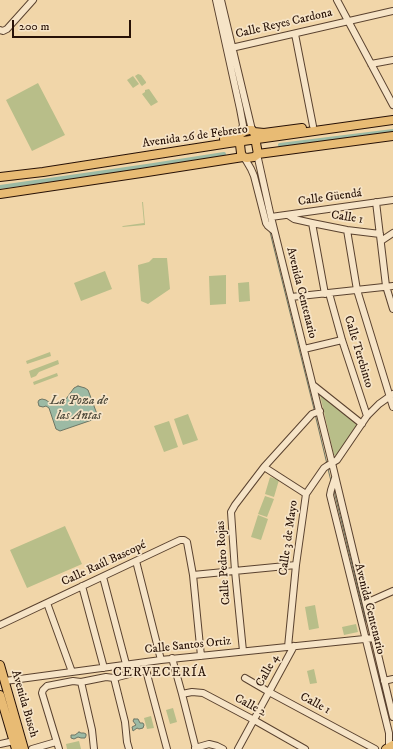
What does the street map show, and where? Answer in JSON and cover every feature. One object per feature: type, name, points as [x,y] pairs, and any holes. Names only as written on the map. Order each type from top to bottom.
[{"type":"main road","name":"Avenida 26 de Febrero","points":[[254,137],[264,133],[393,115]]},
{"type":"main road","name":"Avenida 26 de Febrero","points":[[0,181],[254,137],[393,120]]},
{"type":"main road","name":"Avenida 26 de Febrero","points":[[254,137],[393,124]]},
{"type":"main road","points":[[243,157],[239,140],[245,131],[254,137],[257,154]]},
{"type":"main road","points":[[0,194],[243,157],[251,158],[257,154],[393,136]]},
{"type":"main road","name":"Avenida 26 de Febrero","points":[[0,172],[229,138],[239,140]]},
{"type":"main road","name":"Avenida 26 de Febrero","points":[[0,177],[43,172],[239,140]]},
{"type":"main road","points":[[20,170],[43,172]]},
{"type":"main road","name":"Avenida Busch","points":[[0,665],[21,747]]},
{"type":"main road","name":"Avenida Busch","points":[[0,695],[3,713],[21,747]]},
{"type":"street","points":[[0,30],[3,31],[7,29],[33,0]]},
{"type":"street","points":[[216,0],[230,48]]},
{"type":"street","points":[[221,0],[243,109],[254,137]]},
{"type":"street","points":[[337,0],[393,105]]},
{"type":"street","name":"Calle Reyes Cardona","points":[[230,48],[393,11]]},
{"type":"street","points":[[295,34],[313,126]]},
{"type":"street","points":[[371,64],[393,60]]},
{"type":"street","points":[[239,140],[243,125],[243,109]]},
{"type":"street","name":"Avenida Centenario","points":[[257,154],[271,217],[271,228],[292,297],[313,385],[316,413],[329,465],[336,477],[393,717]]},
{"type":"street","name":"Avenida Centenario","points":[[243,157],[254,176],[265,220],[271,228]]},
{"type":"street","name":"Calle Güendá","points":[[271,217],[393,200]]},
{"type":"street","points":[[376,202],[393,309]]},
{"type":"street","name":"Calle 1","points":[[288,215],[294,219],[381,238]]},
{"type":"street","name":"Calle Terebinto","points":[[312,223],[327,294],[367,416]]},
{"type":"street","points":[[347,230],[357,290],[391,395],[393,407]]},
{"type":"street","points":[[381,238],[393,233]]},
{"type":"street","points":[[292,297],[390,286]]},
{"type":"street","points":[[304,349],[342,340]]},
{"type":"street","points":[[313,385],[362,424]]},
{"type":"street","name":"Calle 3 de Mayo","points":[[291,647],[296,565],[306,494],[329,465],[337,460],[367,416],[391,395]]},
{"type":"street","name":"Calle Pedro Rojas","points":[[243,651],[231,512],[264,467],[316,413]]},
{"type":"street","points":[[264,467],[306,494]]},
{"type":"street","name":"Avenida Centenario","points":[[336,477],[330,495],[389,733],[389,747]]},
{"type":"street","name":"Calle Raúl Bascopé","points":[[0,625],[180,540],[187,542],[193,575]]},
{"type":"street","points":[[136,561],[161,660]]},
{"type":"street","points":[[200,656],[193,575],[296,565]]},
{"type":"street","points":[[103,577],[126,664]]},
{"type":"street","points":[[82,586],[104,668]]},
{"type":"street","points":[[366,603],[393,591]]},
{"type":"street","points":[[47,603],[72,672]]},
{"type":"street","name":"Calle Santos Ortiz","points":[[5,681],[172,658],[374,638]]},
{"type":"street","name":"Calle 4","points":[[238,749],[269,692],[291,647]]},
{"type":"street","points":[[172,658],[195,748],[209,744],[223,749]]},
{"type":"street","points":[[59,749],[42,693],[47,686],[106,677],[114,678],[144,671],[147,673],[167,749]]},
{"type":"street","points":[[114,678],[125,722],[129,749]]},
{"type":"street","name":"Calle 1","points":[[245,678],[375,749]]},
{"type":"street","points":[[384,681],[393,679]]},
{"type":"street","points":[[81,682],[92,730],[94,749]]},
{"type":"street","name":"Calle 2","points":[[182,694],[192,692],[203,693],[305,749]]},
{"type":"street","points":[[32,749],[56,742]]},
{"type":"street","points":[[0,744],[21,747]]},
{"type":"green space","points":[[138,74],[141,75],[146,82],[142,86],[135,76]]},
{"type":"green space","points":[[133,76],[139,84],[133,88],[127,80]]},
{"type":"green space","points":[[38,83],[65,135],[32,151],[6,100]]},
{"type":"green space","points":[[149,89],[158,102],[151,106],[142,94],[145,90]]},
{"type":"green space","points":[[142,202],[145,225],[122,227],[144,223]]},
{"type":"green space","points":[[153,258],[167,258],[170,289],[148,304],[141,301],[138,265],[149,262]]},
{"type":"green space","points":[[105,271],[112,289],[81,301],[74,283]]},
{"type":"green space","points":[[226,275],[226,304],[210,305],[209,276]]},
{"type":"green space","points":[[249,282],[250,301],[239,302],[238,283]]},
{"type":"green space","points":[[50,352],[51,356],[27,364],[26,361]]},
{"type":"green space","points":[[58,360],[59,364],[39,372],[36,376],[31,378],[29,371]]},
{"type":"green space","points":[[57,373],[58,376],[34,385],[33,382]]},
{"type":"green space","points":[[319,391],[358,424],[336,456],[334,455]]},
{"type":"green space","points":[[188,414],[198,440],[183,445],[174,419]]},
{"type":"green space","points":[[169,421],[178,447],[164,452],[154,426]]},
{"type":"green space","points":[[270,477],[279,480],[274,497],[265,494]]},
{"type":"green space","points":[[265,496],[274,499],[267,517],[258,514]]},
{"type":"green space","points":[[258,515],[268,519],[261,540],[251,537]]},
{"type":"green space","points":[[65,526],[82,564],[27,588],[10,550]]},
{"type":"green space","points":[[315,605],[319,628],[309,630],[305,607]]},
{"type":"green space","points":[[356,624],[358,632],[344,635],[342,627]]},
{"type":"green space","points":[[314,669],[317,683],[310,684],[307,671]]},
{"type":"green space","points":[[173,708],[177,722],[170,724],[166,710]]},
{"type":"green space","points":[[151,716],[154,728],[147,729],[144,718]]},
{"type":"green space","points":[[79,741],[81,749],[67,749],[66,744]]},
{"type":"water","name":"La Poza de las Antas","points":[[78,386],[88,390],[97,414],[92,420],[60,431],[56,429],[49,408],[46,406],[39,406],[38,402],[42,399],[50,403],[61,402],[66,399],[74,388]]},
{"type":"water","points":[[134,719],[138,719],[140,723],[143,723],[143,728],[137,728],[133,731],[132,727],[136,725],[133,721]]},
{"type":"water","points":[[79,732],[86,734],[85,738],[71,738],[71,735],[75,735]]},
{"type":"waterway","points":[[280,145],[393,131]]},
{"type":"waterway","points":[[0,187],[224,154]]},
{"type":"waterway","points":[[270,232],[314,409]]},
{"type":"waterway","points":[[315,414],[327,464]]},
{"type":"waterway","points":[[328,469],[331,481]]},
{"type":"waterway","points":[[334,491],[366,622]]},
{"type":"district","name":"CERVECERÍA","points":[[160,673]]}]
